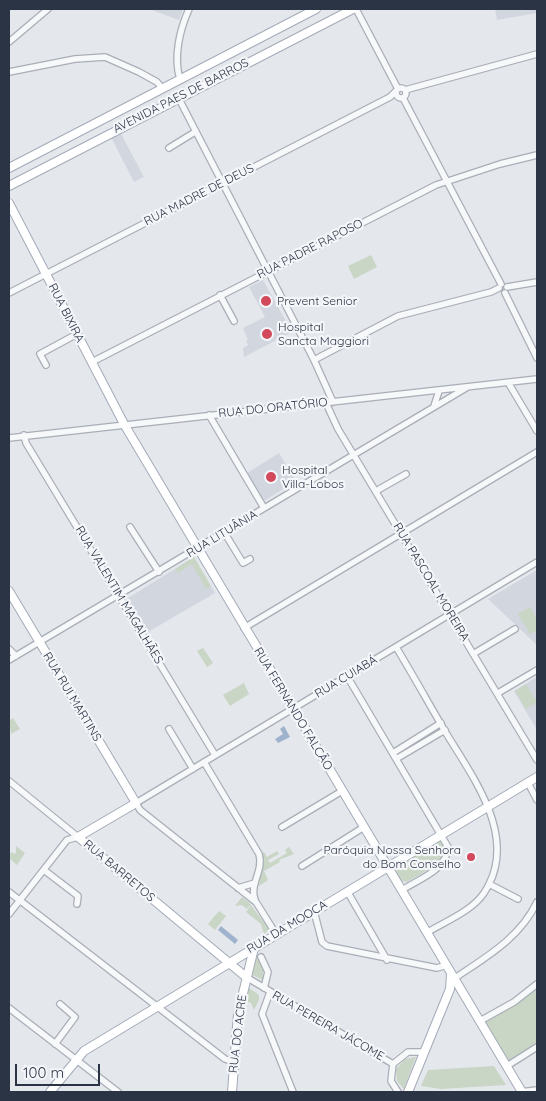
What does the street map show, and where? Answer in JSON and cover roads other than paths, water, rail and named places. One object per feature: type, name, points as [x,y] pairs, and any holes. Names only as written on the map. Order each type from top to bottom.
[{"type":"main road","name":"AVENIDA PAES DE BARROS","points":[[9,168],[316,9]]},
{"type":"main road","name":"AVENIDA PAES DE BARROS","points":[[9,186],[178,97],[354,9]]},
{"type":"main road","points":[[178,97],[175,90],[178,84],[212,67],[218,60]]},
{"type":"main road","name":"RUA BIXIRA","points":[[9,203],[124,424]]},
{"type":"main road","name":"RUA FERNANDO FALCÃO","points":[[124,424],[244,628],[428,932],[521,1092]]},
{"type":"main road","name":"RUA RUI MARTINS","points":[[9,591],[136,803]]},
{"type":"main road","name":"RUA DA MOOCA","points":[[50,1092],[84,1050],[537,777]]},
{"type":"main road","name":"RUA CUIABÁ","points":[[78,837],[136,803]]},
{"type":"main road","name":"RUA BARRETOS","points":[[78,837],[228,964]]},
{"type":"main road","name":"RUA DO ACRE","points":[[232,1092],[238,1014],[254,948]]},
{"type":"main road","name":"RUA PEREIRA JÁCOME","points":[[228,964],[246,977]]},
{"type":"main road","points":[[408,1092],[451,985],[451,972]]},
{"type":"main road","points":[[445,997],[454,990],[463,993]]},
{"type":"street","points":[[9,42],[48,9]]},
{"type":"street","points":[[180,79],[177,55],[183,22],[189,9]]},
{"type":"street","points":[[354,9],[401,93],[537,358]]},
{"type":"street","points":[[401,93],[464,72],[537,54]]},
{"type":"street","points":[[9,72],[75,59],[105,57],[140,72],[157,82],[162,88]]},
{"type":"street","name":"RUA MADRE DE DEUS","points":[[9,293],[390,96],[401,93]]},
{"type":"street","points":[[178,97],[314,360],[333,402]]},
{"type":"street","points":[[169,148],[195,132]]},
{"type":"street","name":"RUA PADRE RAPOSO","points":[[92,362],[267,271],[447,181],[500,164],[537,155]]},
{"type":"street","points":[[314,360],[398,316],[508,287],[537,282]]},
{"type":"street","points":[[220,295],[234,322]]},
{"type":"street","points":[[46,365],[40,354],[77,334]]},
{"type":"street","name":"RUA DO ORATÓRIO","points":[[9,438],[124,424],[509,384],[537,379]]},
{"type":"street","points":[[509,384],[537,432]]},
{"type":"street","name":"RUA LITUÂNIA","points":[[9,660],[466,388]]},
{"type":"street","points":[[443,402],[447,398],[447,390]]},
{"type":"street","points":[[434,406],[439,391]]},
{"type":"street","name":"RUA PASCOAL MOREIRA","points":[[326,403],[328,411],[537,760]]},
{"type":"street","points":[[210,415],[264,508]]},
{"type":"street","name":"RUA VALENTIM MAGALHÃES","points":[[24,435],[26,444],[215,755]]},
{"type":"street","points":[[244,628],[537,452]]},
{"type":"street","points":[[376,491],[406,474]]},
{"type":"street","points":[[130,527],[158,572]]},
{"type":"street","points":[[224,532],[243,563],[250,559]]},
{"type":"street","name":"RUA CUIABÁ","points":[[136,803],[537,562]]},
{"type":"street","points":[[473,654],[516,629]]},
{"type":"street","points":[[396,647],[488,806],[496,832],[498,858],[489,884],[476,902],[428,932]]},
{"type":"street","points":[[9,649],[16,656]]},
{"type":"street","points":[[498,693],[537,670]]},
{"type":"street","points":[[347,676],[448,847],[443,863],[402,890]]},
{"type":"street","points":[[393,753],[441,723]]},
{"type":"street","points":[[169,729],[193,769]]},
{"type":"street","points":[[396,760],[445,730]]},
{"type":"street","points":[[418,737],[422,744]]},
{"type":"street","points":[[204,762],[259,854],[260,867],[253,895],[276,934]]},
{"type":"street","name":"RUA BARRETOS","points":[[9,781],[78,837]]},
{"type":"street","points":[[528,783],[537,800]]},
{"type":"street","points":[[282,828],[342,791]]},
{"type":"street","points":[[136,803],[140,810],[256,902]]},
{"type":"street","points":[[302,866],[364,827]]},
{"type":"street","points":[[9,914],[67,840],[78,837]]},
{"type":"street","points":[[44,870],[78,896],[77,904]]},
{"type":"street","points":[[238,888],[255,883]]},
{"type":"street","points":[[489,884],[518,899]]},
{"type":"street","points":[[347,891],[387,960]]},
{"type":"street","points":[[9,892],[225,1059],[234,1062]]},
{"type":"street","points":[[314,911],[323,944],[387,960],[451,972],[514,935],[524,924],[537,902]]},
{"type":"street","name":"RUA PEREIRA JÁCOME","points":[[261,957],[268,972],[264,988]]},
{"type":"street","name":"RUA PEREIRA JÁCOME","points":[[246,977],[393,1064]]},
{"type":"street","points":[[480,1021],[537,984]]},
{"type":"street","points":[[270,992],[263,1005],[262,1018],[293,1092]]},
{"type":"street","points":[[55,1044],[75,1017],[60,1004]]},
{"type":"street","points":[[9,1008],[118,1092]]},
{"type":"street","points":[[506,1066],[537,1047]]},
{"type":"street","points":[[398,1092],[391,1082],[393,1064],[408,1052],[424,1052]]},
{"type":"street","points":[[521,1092],[537,1090]]},
{"type":"water","points":[[284,726],[290,737],[278,743],[275,739],[283,734],[280,729]]},
{"type":"water","points":[[221,926],[238,940],[235,944],[218,930]]},
{"type":"place","name":"Prevent Senior","points":[[266,301]]},
{"type":"place","name":"Hospital Sancta Maggiori","points":[[267,334]]},
{"type":"place","name":"Hospital Villa-Lobos","points":[[271,477]]},
{"type":"place","name":"Paróquia Nossa Senhora do Bom Conselho","points":[[471,857]]}]
